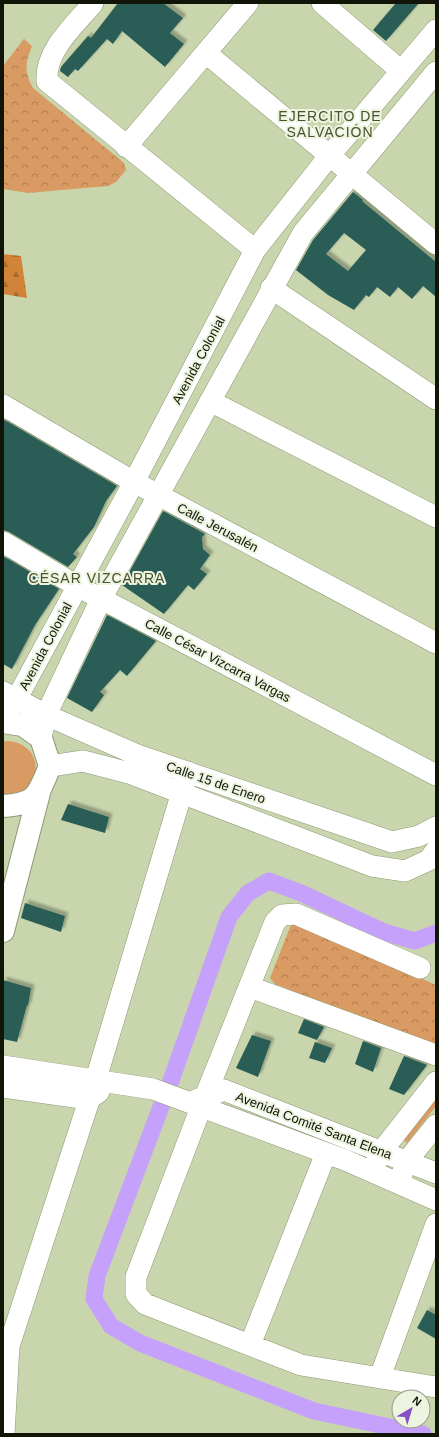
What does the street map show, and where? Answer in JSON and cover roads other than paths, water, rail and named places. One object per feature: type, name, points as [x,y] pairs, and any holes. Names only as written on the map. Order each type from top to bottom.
[{"type":"main road","points":[[3,721],[23,725],[41,738],[50,766],[39,793],[9,882],[3,931]]},
{"type":"main road","points":[[3,806],[21,805],[39,793]]},
{"type":"street","points":[[93,3],[53,53],[48,64],[47,81],[126,147],[255,250]]},
{"type":"street","points":[[126,147],[248,3]]},
{"type":"street","points":[[322,3],[401,71]]},
{"type":"street","name":"Avenida Colonial","points":[[3,721],[9,696],[77,586],[134,482],[255,250],[330,155],[436,30]]},
{"type":"street","points":[[206,53],[436,244]]},
{"type":"street","points":[[41,738],[46,714],[101,599],[302,233],[436,72]]},
{"type":"street","points":[[271,288],[436,399]]},
{"type":"street","points":[[216,324],[243,340]]},
{"type":"street","points":[[210,401],[436,517]]},
{"type":"street","name":"Calle Jerusalén","points":[[3,405],[134,482],[436,643]]},
{"type":"street","name":"Calle César Vizcarra Vargas","points":[[3,542],[101,599],[436,775]]},
{"type":"street","name":"Calle 15 de Enero","points":[[9,696],[140,756],[392,842],[419,836],[436,827]]},
{"type":"street","name":"Calle 15 de Enero","points":[[50,766],[83,762],[129,773],[372,866],[405,872],[429,860],[436,850]]},
{"type":"street","points":[[4,1434],[6,1346],[89,1099],[103,1081],[188,772]]},
{"type":"street","points":[[420,968],[296,914],[282,915],[275,922],[250,987],[194,1100],[136,1277],[136,1294],[144,1304],[301,1365],[436,1387]]},
{"type":"street","points":[[250,987],[436,1055]]},
{"type":"street","points":[[3,1066],[153,1089],[194,1100],[399,1182],[436,1200]]},
{"type":"street","points":[[372,1172],[381,1152],[436,1082]]},
{"type":"street","points":[[3,1087],[89,1099]]},
{"type":"street","name":"Avenida Comité Santa Elena","points":[[194,1100],[224,1090],[436,1173]]},
{"type":"street","points":[[399,1182],[408,1161],[436,1125]]},
{"type":"street","points":[[250,1345],[326,1153]]},
{"type":"street","points":[[380,1377],[436,1224]]},
{"type":"waterway","points":[[423,1434],[314,1411],[140,1343],[111,1326],[94,1299],[97,1276],[173,1075],[229,917],[248,893],[269,881],[301,893],[384,932],[415,941],[436,933]]},
{"type":"district","name":"EJERCITO DE SALVACIÓN","points":[[330,124]]},
{"type":"district","name":"CÉSAR VIZCARRA","points":[[97,578]]}]
